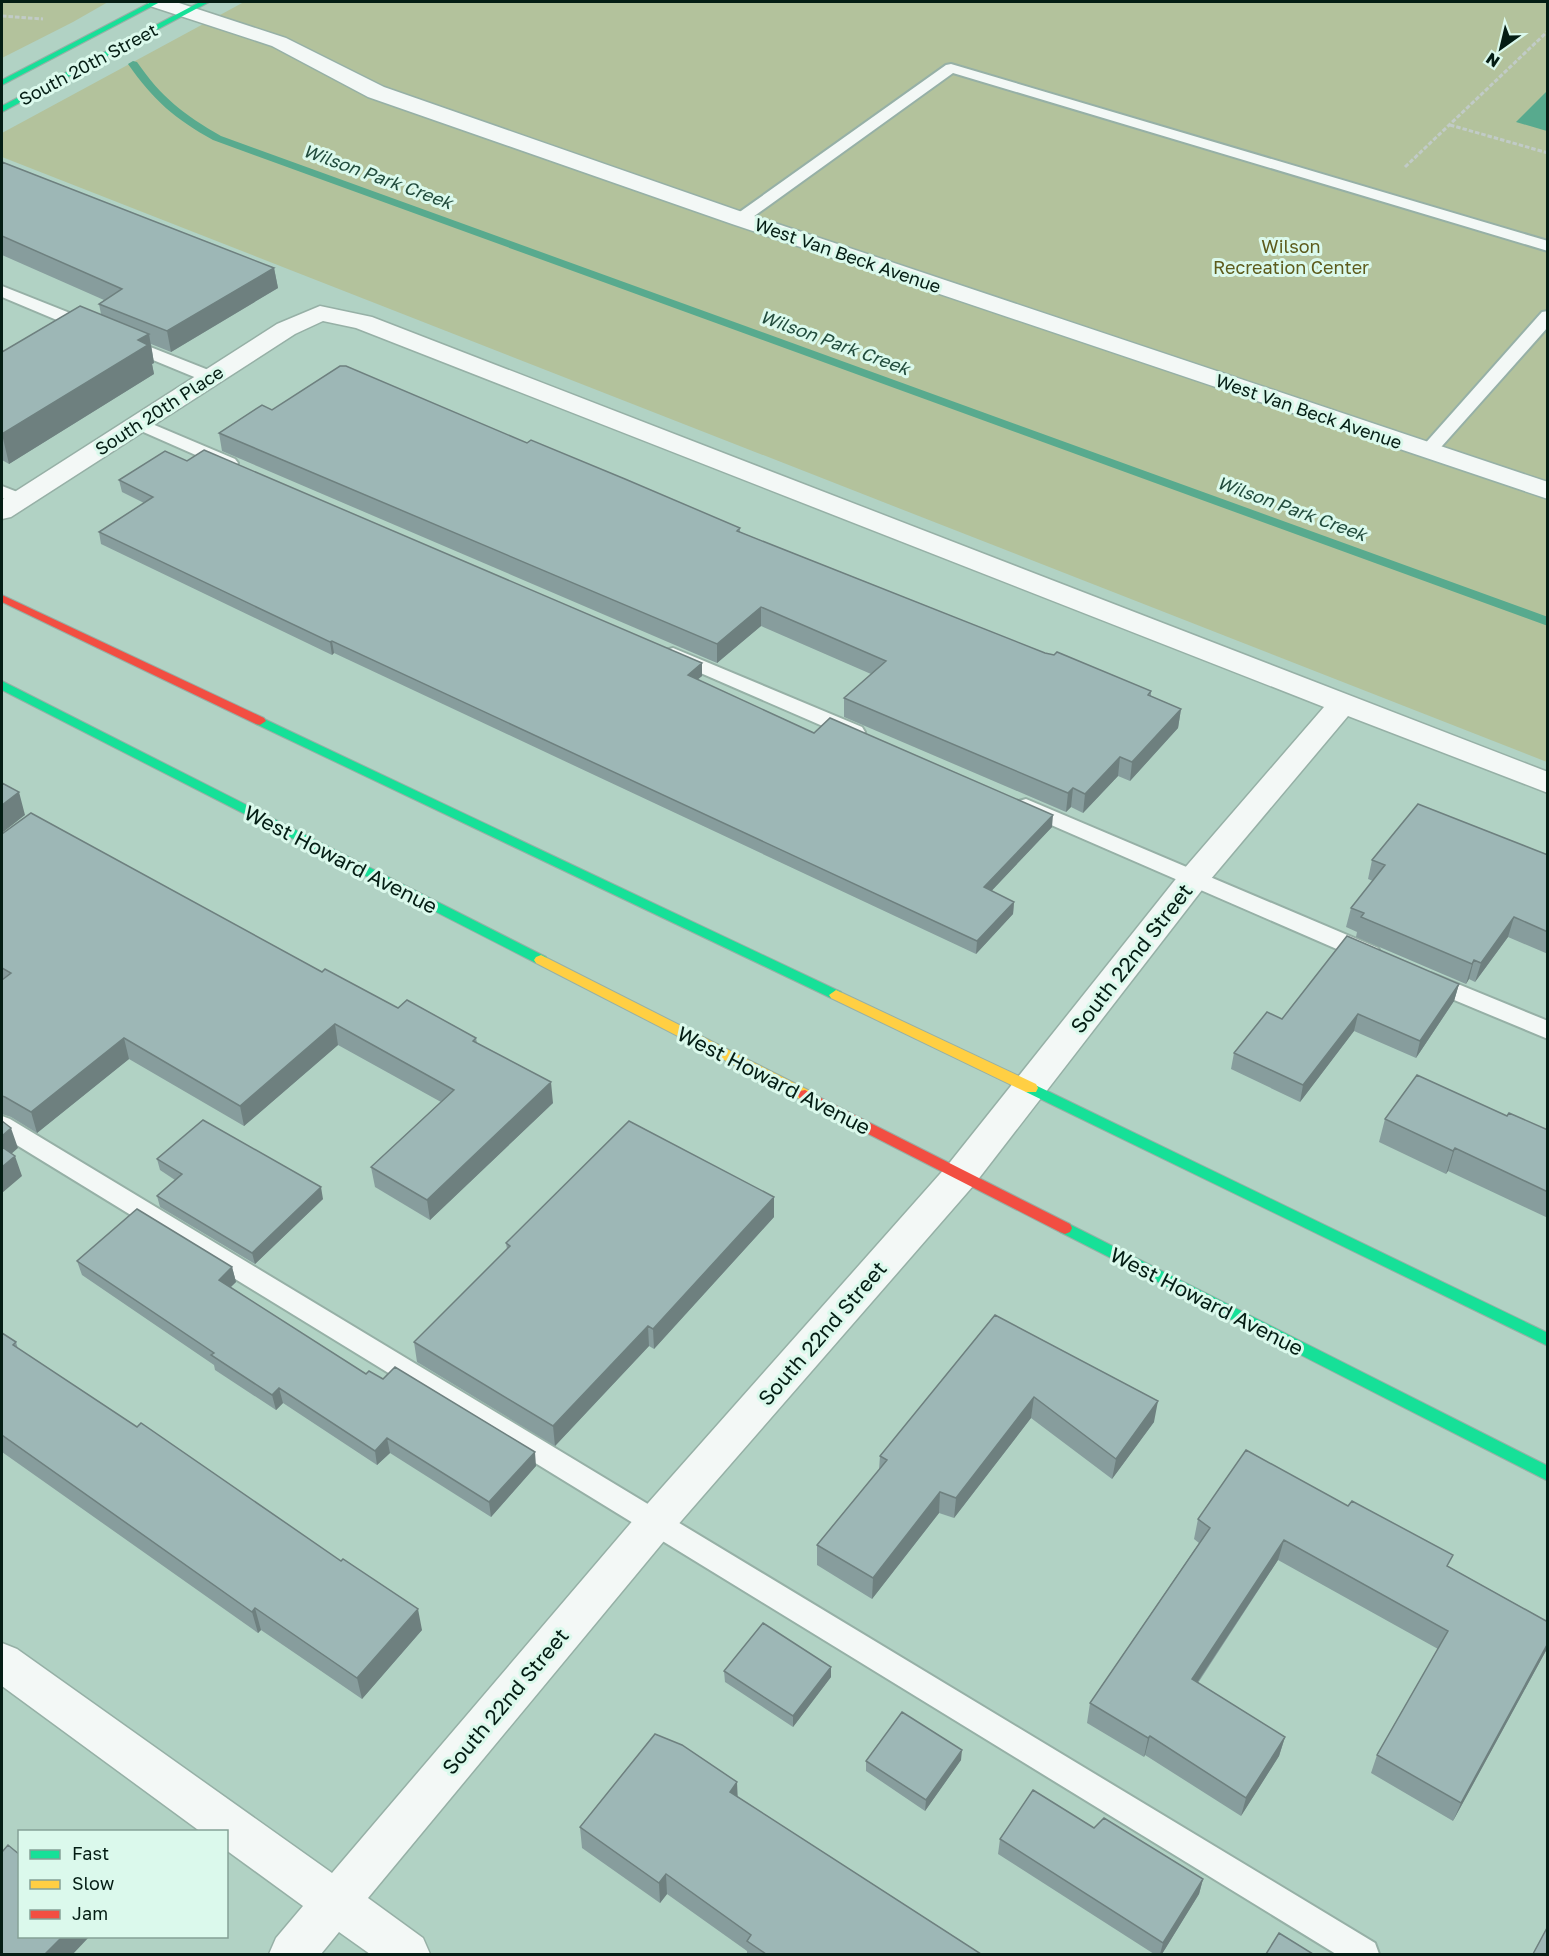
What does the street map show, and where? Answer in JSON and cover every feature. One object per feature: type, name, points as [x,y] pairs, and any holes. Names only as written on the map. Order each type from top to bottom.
[{"type":"main road","name":"South 20th Street","points":[[6,80],[157,2]]},
{"type":"main road","name":"South 20th Street","points":[[2,109],[196,6]]},
{"type":"main road","points":[[2,598],[1029,1087],[1548,1340]]},
{"type":"main road","name":"West Howard Avenue","points":[[2,685],[960,1176],[1548,1474]]},
{"type":"street","name":"West Van Beck Avenue","points":[[157,2],[196,6],[279,42],[376,93],[740,219],[1548,491]]},
{"type":"street","name":"South 20th Place","points":[[7,501],[138,423],[286,329],[320,313],[363,322],[1342,704]]},
{"type":"street","points":[[1342,704],[1548,783]]},
{"type":"street","name":"South 22nd Street","points":[[292,1954],[655,1523],[960,1176],[1194,878],[1342,704]]},
{"type":"street","points":[[2,1662],[407,1954]]},
{"type":"lane","points":[[740,219],[951,68],[1548,246]]},
{"type":"lane","points":[[2,291],[210,377]]},
{"type":"lane","points":[[1428,451],[1548,316]]},
{"type":"lane","points":[[138,423],[248,471]]},
{"type":"lane","points":[[655,646],[875,741]]},
{"type":"lane","points":[[1007,798],[1386,961]]},
{"type":"lane","points":[[1418,975],[1548,1031]]},
{"type":"lane","points":[[2,1125],[1364,1954]]},
{"type":"path","points":[[2,16],[50,20]]},
{"type":"path","points":[[1405,168],[1548,31]]},
{"type":"path","points":[[1450,125],[1548,153]]},
{"type":"green space","points":[[2,2],[108,2],[2,58]]},
{"type":"green space","name":"Wilson Recreation Center","points":[[244,2],[1547,2],[1547,762],[2,157],[2,133]]},
{"type":"shaded area","points":[[1547,91],[1547,131],[1516,122]]},
{"type":"building","points":[[2,162],[274,268],[167,331],[99,304],[122,289],[2,236]]},
{"type":"building","points":[[80,306],[149,334],[138,340],[148,345],[2,434],[2,352]]},
{"type":"building","points":[[340,366],[346,366],[527,443],[531,440],[625,479],[740,528],[737,531],[1045,653],[1054,655],[1057,652],[1151,691],[1148,695],[1181,709],[1132,762],[1120,757],[1085,794],[1073,788],[1068,793],[844,698],[886,661],[761,607],[717,644],[219,433],[262,405],[272,410]]},
{"type":"building","points":[[204,450],[702,663],[688,675],[814,733],[830,718],[1053,815],[984,887],[1014,902],[977,941],[330,642],[99,532],[153,497],[119,480],[165,451],[187,461]]},
{"type":"building","points":[[2,783],[19,792],[2,805]]},
{"type":"building","points":[[1418,804],[1548,855],[1548,932],[1514,917],[1481,963],[1474,960],[1472,964],[1361,917],[1364,913],[1351,908],[1385,865],[1372,860]]},
{"type":"building","points":[[31,813],[322,972],[325,969],[398,1008],[407,1000],[476,1038],[473,1041],[551,1082],[427,1200],[371,1167],[454,1090],[335,1024],[240,1106],[124,1038],[31,1112],[2,1096],[2,980],[11,973],[2,968],[2,834]]},
{"type":"building","points":[[1347,936],[1459,984],[1420,1041],[1358,1014],[1303,1085],[1234,1053],[1267,1012],[1282,1019]]},
{"type":"building","points":[[1417,1075],[1507,1116],[1509,1113],[1548,1130],[1548,1192],[1455,1148],[1453,1151],[1385,1119]]},
{"type":"building","points":[[203,1120],[321,1187],[252,1253],[157,1196],[182,1174],[157,1159]]},
{"type":"building","points":[[2,1121],[11,1128],[2,1136]]},
{"type":"building","points":[[629,1121],[774,1197],[653,1329],[648,1326],[553,1426],[414,1342],[510,1246],[506,1243]]},
{"type":"building","points":[[2,1147],[15,1156],[2,1167]]},
{"type":"building","points":[[137,1209],[232,1267],[219,1280],[366,1374],[369,1371],[383,1379],[395,1367],[535,1452],[489,1502],[387,1438],[375,1451],[279,1388],[272,1395],[77,1261]]},
{"type":"building","points":[[995,1315],[1158,1401],[1116,1459],[1034,1397],[956,1498],[940,1492],[873,1578],[817,1545],[887,1460],[880,1456]]},
{"type":"building","points":[[2,1333],[16,1342],[13,1345],[137,1427],[141,1423],[341,1561],[343,1559],[418,1609],[357,1678],[255,1608],[252,1612],[2,1435]]},
{"type":"building","points":[[1246,1450],[1348,1506],[1352,1501],[1453,1555],[1447,1566],[1548,1622],[1548,1643],[1461,1803],[1377,1755],[1448,1631],[1284,1540],[1192,1679],[1285,1737],[1246,1798],[1150,1736],[1148,1738],[1090,1703],[1210,1528],[1198,1519]]},
{"type":"building","points":[[763,1623],[831,1667],[793,1716],[724,1671]]},
{"type":"building","points":[[902,1712],[962,1750],[926,1800],[866,1761]]},
{"type":"building","points":[[655,1734],[682,1745],[737,1782],[730,1792],[981,1954],[766,1954],[747,1941],[751,1935],[666,1874],[659,1883],[580,1827]]},
{"type":"building","points":[[1033,1790],[1094,1828],[1104,1818],[1203,1879],[1163,1943],[1000,1839]]},
{"type":"building","points":[[8,1845],[18,1853],[18,1938],[61,1938],[45,1954],[2,1954],[2,1852]]},
{"type":"building","points":[[1548,1926],[1548,1954],[1533,1954]]},
{"type":"building","points":[[1279,1933],[1313,1954],[1266,1954]]},
{"type":"waterway","name":"Wilson Park Creek","points":[[133,64],[169,107],[217,138],[1548,622]]},
{"type":"traffic: fast","points":[[2,83],[156,2]]},
{"type":"traffic: fast","points":[[2,109],[205,2]]},
{"type":"traffic: fast","points":[[2,685],[541,960]]},
{"type":"traffic: fast","points":[[260,721],[836,995]]},
{"type":"traffic: fast","points":[[1031,1088],[1548,1340]]},
{"type":"traffic: fast","points":[[1065,1228],[1548,1474]]},
{"type":"traffic: slow","points":[[541,960],[805,1095]]},
{"type":"traffic: slow","points":[[836,995],[1031,1088]]},
{"type":"traffic: jam","points":[[2,598],[260,721]]},
{"type":"traffic: jam","points":[[805,1095],[1065,1228]]}]
